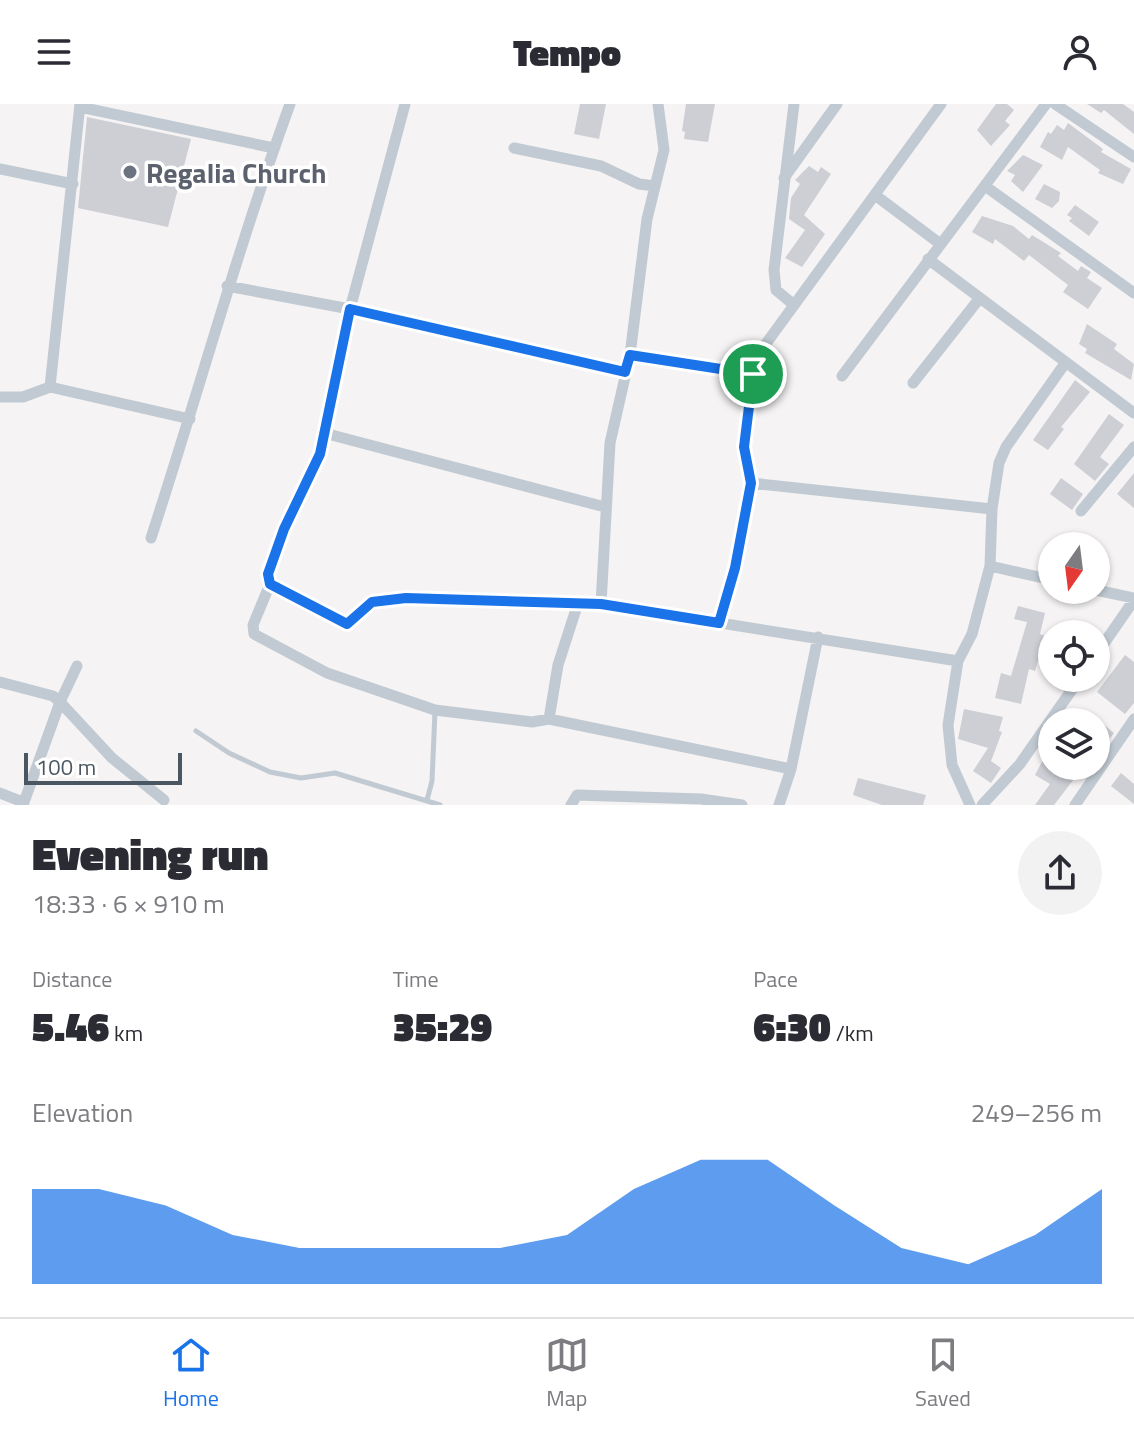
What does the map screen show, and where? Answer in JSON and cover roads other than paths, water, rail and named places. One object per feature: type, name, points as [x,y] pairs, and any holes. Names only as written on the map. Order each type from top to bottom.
[{"type":"street","points":[[151,538],[190,419],[227,286],[290,104]]},
{"type":"street","points":[[405,104],[350,309],[315,467],[270,565],[270,584],[253,625],[254,634],[341,679],[435,710],[532,722],[549,719],[791,769]]},
{"type":"street","points":[[601,604],[610,443],[630,355],[645,234],[664,150],[658,104]]},
{"type":"street","points":[[794,104],[775,280],[776,290],[794,305]]},
{"type":"street","points":[[784,179],[837,104]]},
{"type":"street","points":[[719,623],[735,568],[751,483],[744,447],[753,374],[762,349],[941,104]]},
{"type":"street","points":[[842,376],[1046,104]]},
{"type":"street","points":[[1055,104],[1134,157]]},
{"type":"street","points":[[50,387],[80,105],[274,148]]},
{"type":"street","points":[[514,148],[601,166],[639,184],[655,186]]},
{"type":"street","points":[[0,169],[73,184]]},
{"type":"street","points":[[985,186],[1134,293]]},
{"type":"street","points":[[875,195],[939,243]]},
{"type":"street","points":[[928,259],[1134,413]]},
{"type":"street","points":[[227,286],[350,309],[625,372]]},
{"type":"street","points":[[913,383],[979,299]]},
{"type":"street","points":[[630,355],[753,374]]},
{"type":"street","points":[[970,805],[952,765],[948,745],[958,661],[972,634],[990,566],[992,509],[999,463],[1006,447],[1066,362]]},
{"type":"street","points":[[0,397],[23,397],[50,387],[190,419]]},
{"type":"street","points":[[324,433],[605,507]]},
{"type":"street","points":[[1081,511],[1134,447]]},
{"type":"street","points":[[751,483],[992,509]]},
{"type":"street","points":[[990,566],[1038,577]]},
{"type":"street","points":[[270,584],[347,624],[372,602],[392,600],[601,604],[958,661]]},
{"type":"street","points":[[1110,593],[1134,599],[1110,634]]},
{"type":"street","points":[[549,719],[558,665],[578,603]]},
{"type":"street","points":[[779,805],[791,769],[818,637]]},
{"type":"street","points":[[0,793],[23,803],[60,702],[77,666]]},
{"type":"street","points":[[0,682],[53,696],[112,758],[164,800]]},
{"type":"street","points":[[982,805],[1020,764],[1070,692]]},
{"type":"street","points":[[1075,805],[1134,719]]},
{"type":"street","points":[[571,805],[577,795],[742,805]]},
{"type":"lane","points":[[427,800],[432,781],[435,710]]},
{"type":"lane","points":[[196,731],[229,753],[270,772],[301,778],[335,773],[440,805]]},
{"type":"place","name":"Regalia Church","points":[[130,172]]}]
